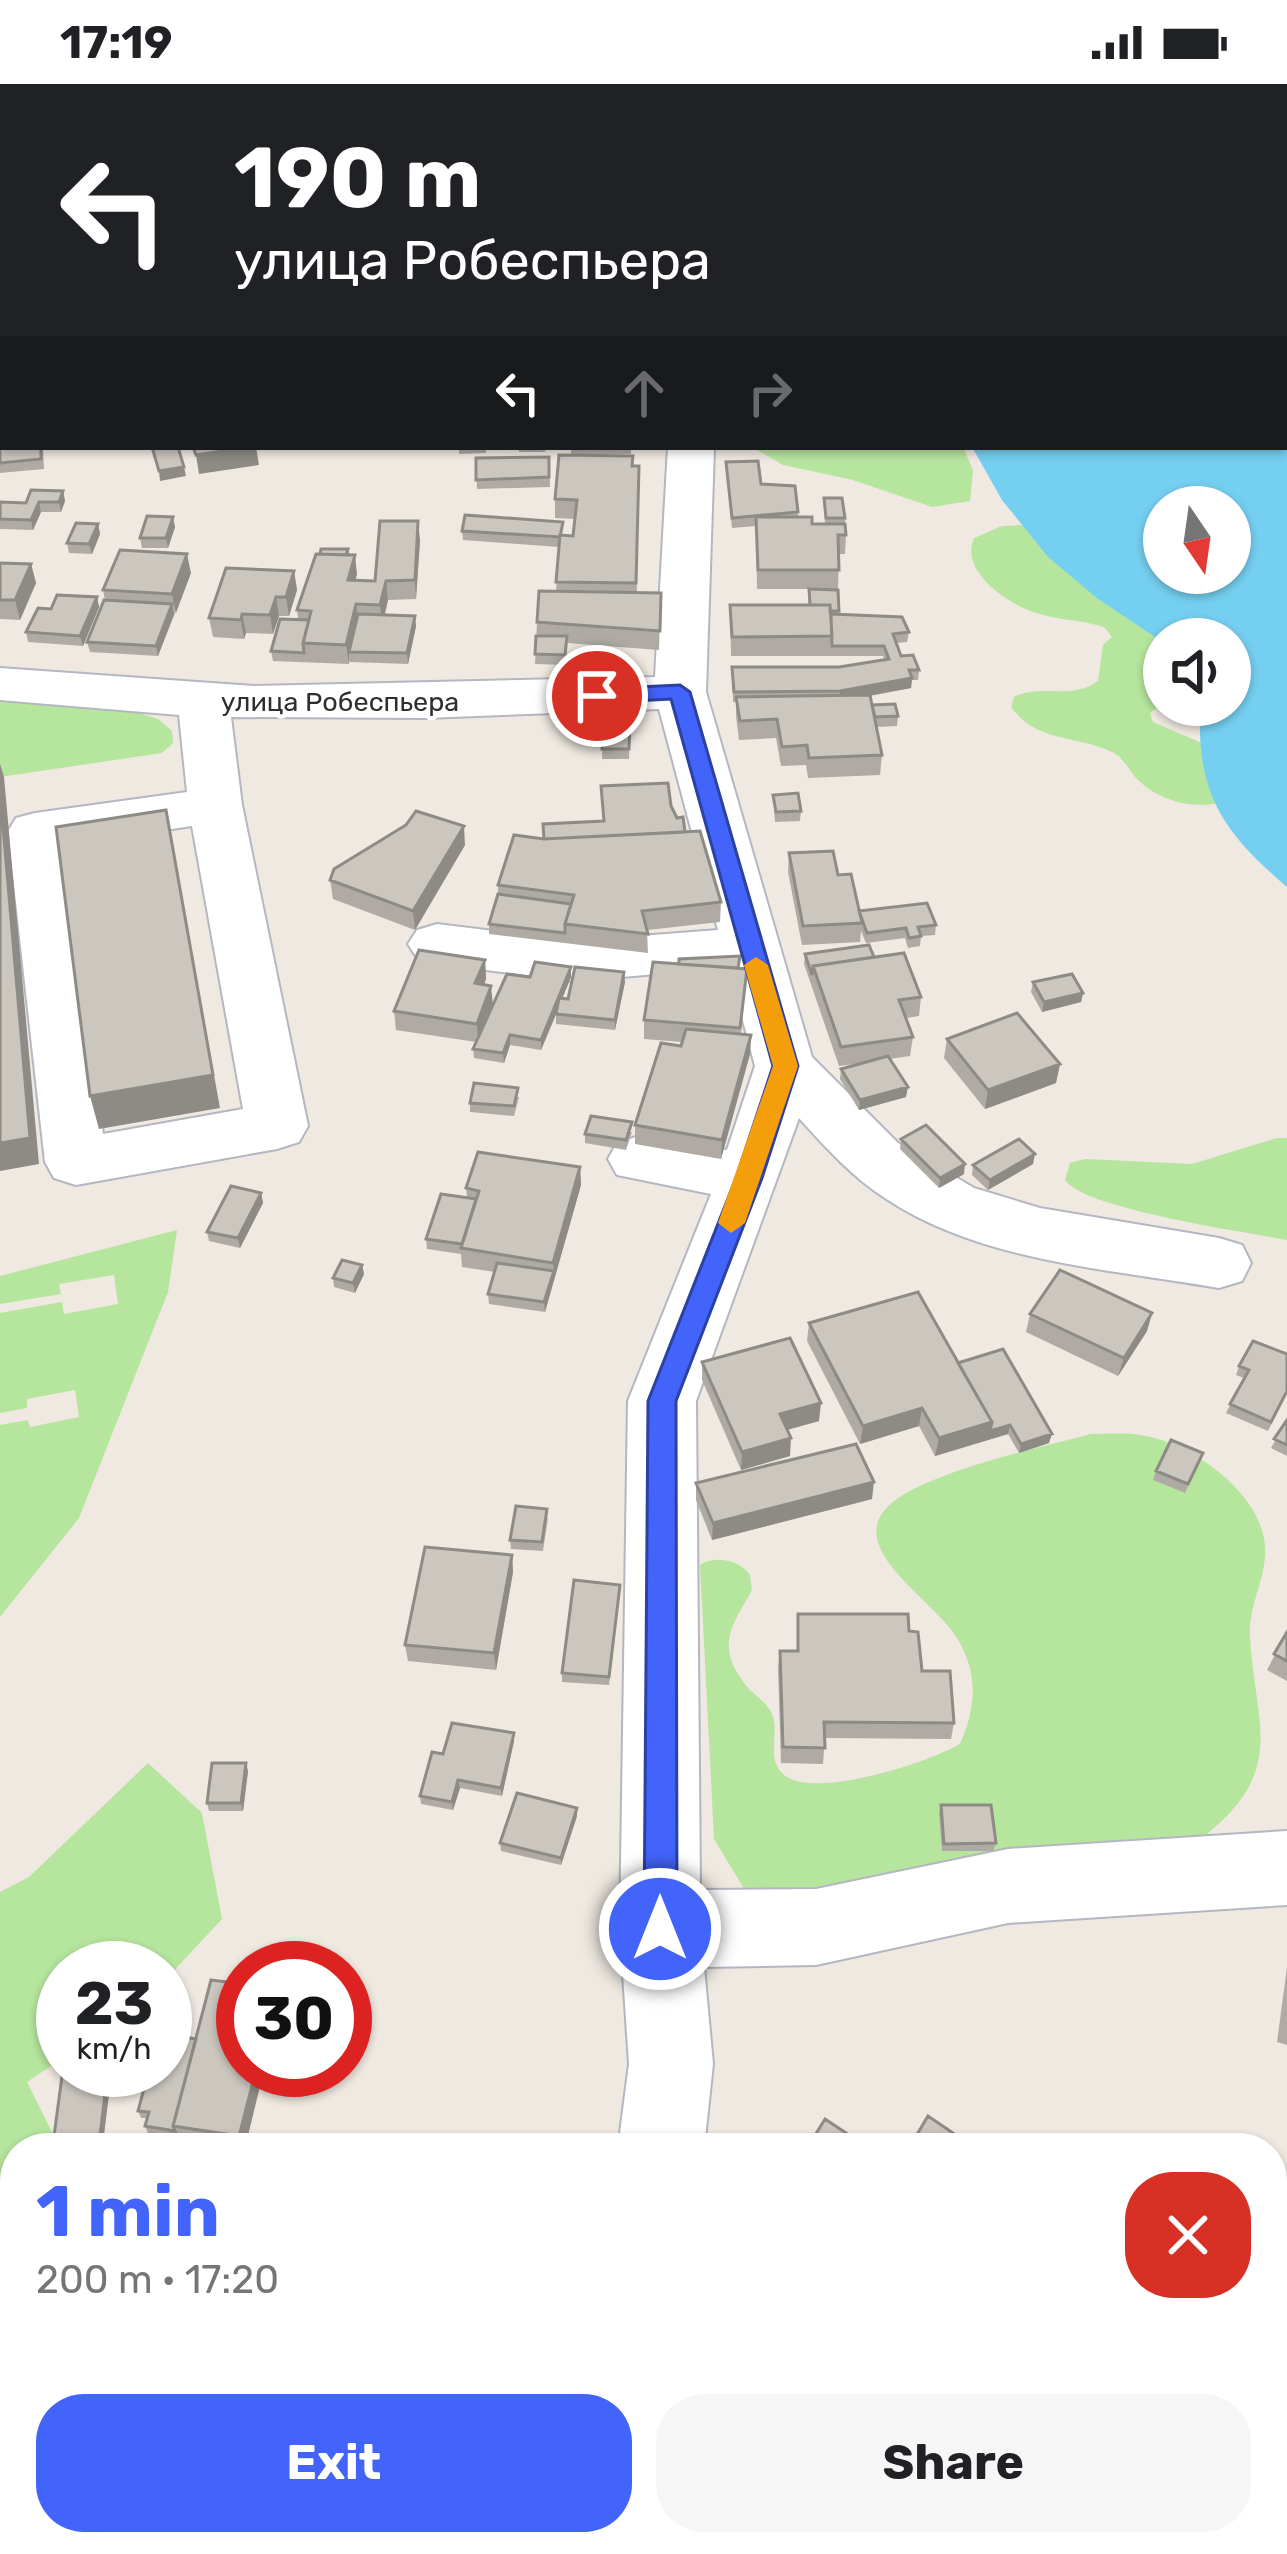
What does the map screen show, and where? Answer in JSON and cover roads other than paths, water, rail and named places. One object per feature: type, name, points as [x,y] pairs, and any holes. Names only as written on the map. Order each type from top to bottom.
[{"type":"street","points":[[691,450],[680,692],[785,1066],[879,1161],[942,1198],[1009,1222],[1219,1263]]},
{"type":"street","name":"улица Робеспьера","points":[[0,684],[202,702],[473,702],[680,692]]},
{"type":"street","points":[[202,702],[214,805],[277,1126],[76,1162],[35,831],[214,805]]},
{"type":"street","points":[[437,944],[574,961],[751,947]]},
{"type":"street","points":[[663,2133],[671,2064],[660,1929],[662,1401],[749,1178],[785,1066]]},
{"type":"street","points":[[639,1159],[749,1178]]},
{"type":"street","points":[[660,1929],[816,1927],[1008,1886],[1287,1868]]},
{"type":"water","points":[[974,450],[1287,450],[1287,887],[1247,850],[1220,812],[1210,791],[1200,742],[1200,726],[1251,726],[1251,618],[1143,618],[1143,629],[1048,557],[1002,500]]}]
